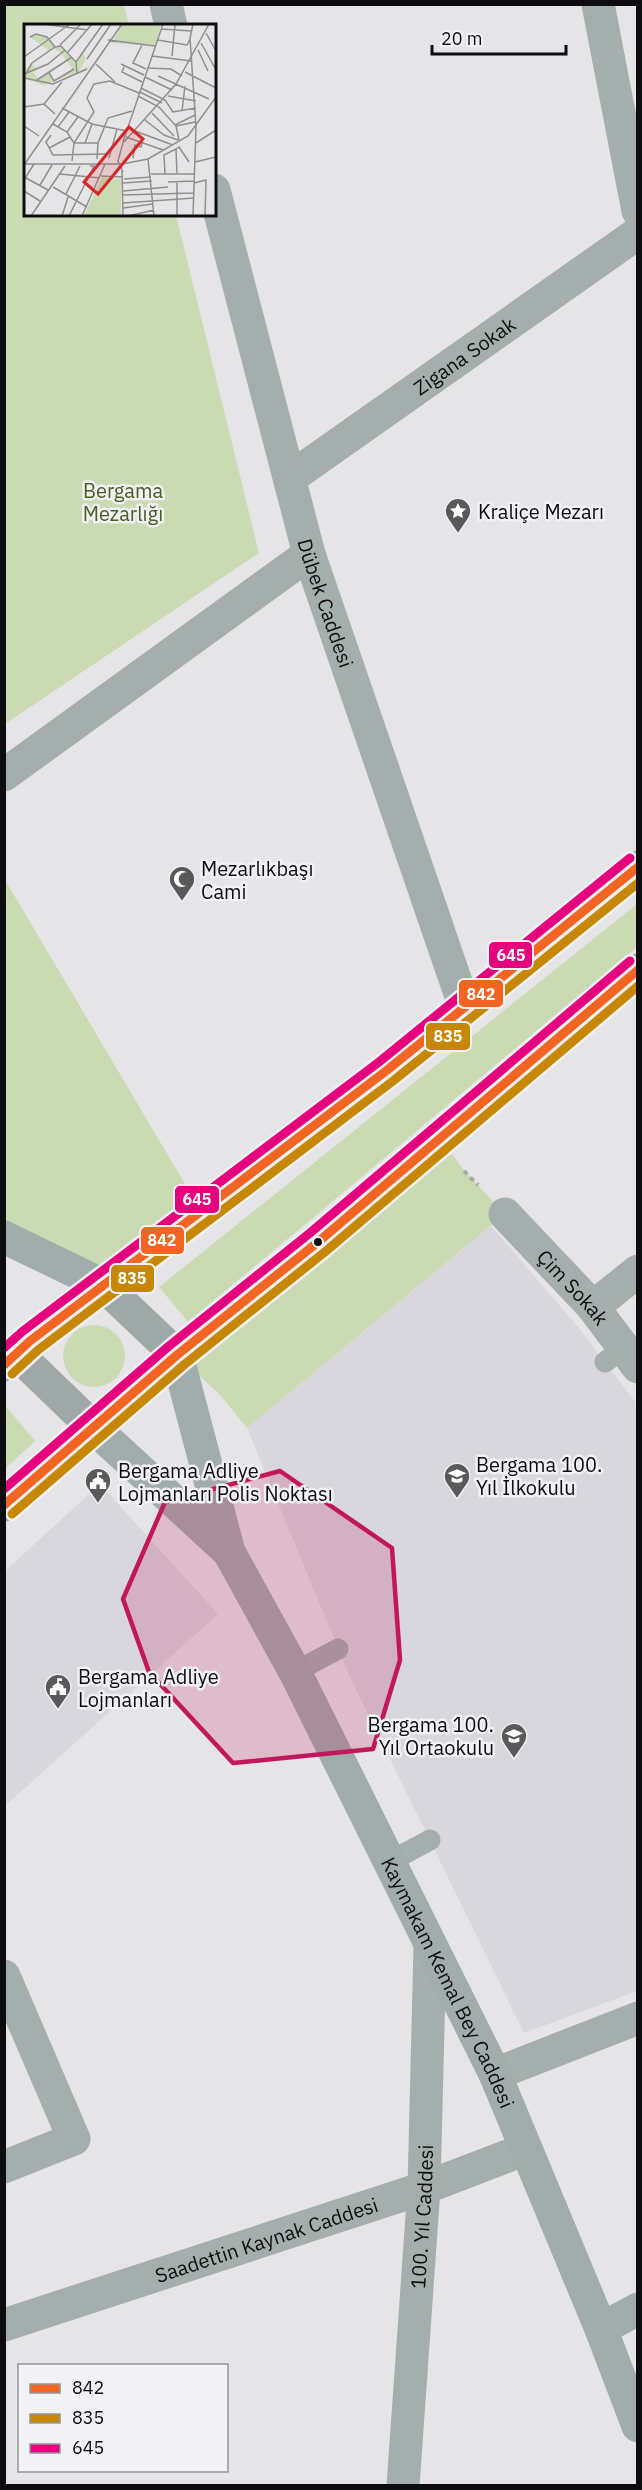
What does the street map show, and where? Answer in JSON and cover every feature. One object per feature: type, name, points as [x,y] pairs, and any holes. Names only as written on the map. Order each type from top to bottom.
[{"type":"main road","points":[[8,1353],[103,1285],[465,1008],[638,867]]},
{"type":"main road","points":[[4,1505],[177,1355],[318,1242],[638,970]]},
{"type":"main road","points":[[4,1237],[103,1285],[177,1355]]},
{"type":"main road","name":"Kaymakam Kemal Bey Caddesi","points":[[8,1353],[94,1428],[229,1552]]},
{"type":"main road","name":"Kaymakam Kemal Bey Caddesi","points":[[177,1355],[229,1552],[295,1672],[495,2074],[601,2329],[638,2426]]},
{"type":"main road","points":[[601,2329],[638,2309]]},
{"type":"street","points":[[166,4],[171,24]]},
{"type":"street","points":[[598,4],[638,211]]},
{"type":"street","name":"Dübek Caddesi","points":[[216,198],[309,554],[465,1008]]},
{"type":"street","name":"Zigana Sokak","points":[[290,478],[638,233]]},
{"type":"street","points":[[4,775],[309,554]]},
{"type":"street","name":"Çim Sokak","points":[[504,1214],[593,1307],[622,1359]]},
{"type":"street","points":[[593,1307],[638,1271]]},
{"type":"street","name":"100. Yıl Caddesi","points":[[403,2486],[424,2188],[430,1947]]},
{"type":"street","points":[[4,1976],[74,2139],[4,2167]]},
{"type":"street","points":[[495,2074],[638,2018]]},
{"type":"street","name":"Saadettin Kaynak Caddesi","points":[[4,2325],[424,2188],[526,2149]]},
{"type":"lane","points":[[295,1672],[338,1649]]},
{"type":"lane","points":[[389,1862],[430,1840]]},
{"type":"path","points":[[441,1139],[463,1169],[504,1214]]},
{"type":"highlighted area","points":[[280,1471],[392,1548],[400,1660],[373,1749],[233,1763],[149,1672],[123,1599],[165,1502]]},
{"type":"shaded area","points":[[491,1226],[578,1327],[637,1404],[637,1991],[524,2033],[350,1677],[247,1428]]},
{"type":"shaded area","name":"Bergama Adliye Lojmanları","points":[[100,1484],[218,1614],[5,1806],[5,1571]]},
{"type":"green space","name":"Bergama Mezarlığı","points":[[5,4],[124,5],[129,24],[24,24],[24,216],[176,216],[259,553],[5,724]]},
{"type":"green space","points":[[4,878],[201,1211],[103,1285],[5,1237]]},
{"type":"green space","points":[[637,904],[637,947],[188,1322],[159,1287]]},
{"type":"green space","points":[[441,1139],[463,1169],[505,1214],[247,1428],[220,1395],[177,1355]]},
{"type":"green space","points":[[94,1325],[106,1327],[116,1334],[123,1344],[125,1356],[123,1368],[116,1378],[106,1385],[94,1387],[82,1385],[72,1378],[65,1368],[63,1356],[65,1344],[72,1334],[82,1327]]},
{"type":"green space","points":[[5,1405],[35,1441],[4,1469]]},
{"type":"transit line","name":"645","points":[[4,1348],[23,1331],[379,1062],[630,858]]},
{"type":"transit line","name":"842","points":[[4,1365],[30,1341],[386,1071],[638,867]]},
{"type":"transit line","name":"835","points":[[12,1374],[38,1350],[393,1081],[638,883]]},
{"type":"transit line","name":"645","points":[[4,1489],[169,1346],[310,1233],[630,961]]},
{"type":"transit line","name":"842","points":[[4,1505],[177,1355],[318,1242],[638,970]]},
{"type":"transit line","name":"835","points":[[12,1514],[185,1364],[326,1251],[638,986]]},
{"type":"place","name":"Kraliçe Mezarı","points":[[458,534]]},
{"type":"place","name":"Mezarlıkbaşı Cami","points":[[182,902]]},
{"type":"place","name":"Bergama 100. Yıl İlkokulu","points":[[457,1499]]},
{"type":"place","name":"Bergama Adliye Lojmanları Polis Noktası","points":[[98,1504]]},
{"type":"place","name":"Bergama Adliye Lojmanları","points":[[58,1710]]},
{"type":"place","name":"Bergama 100. Yıl Ortaokulu","points":[[514,1759]]}]
